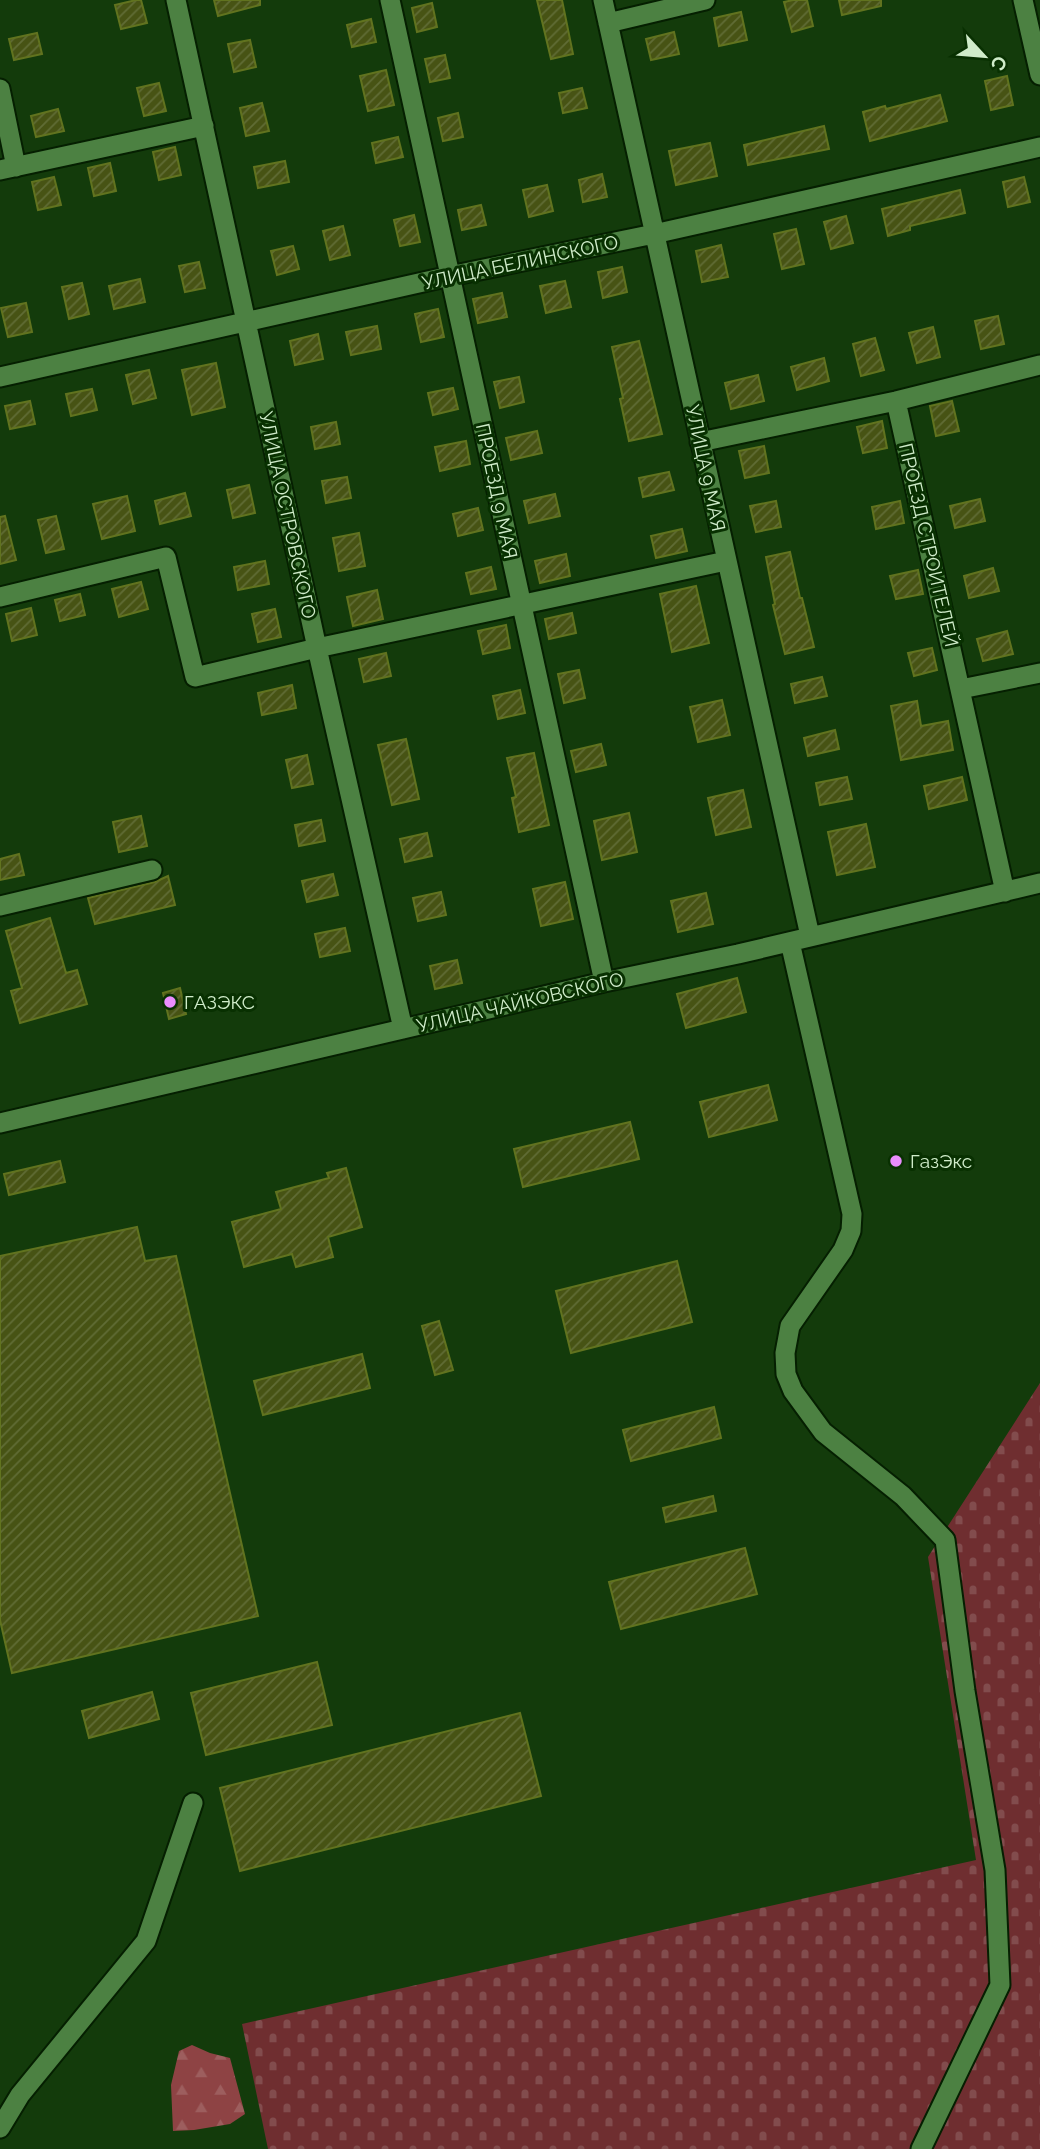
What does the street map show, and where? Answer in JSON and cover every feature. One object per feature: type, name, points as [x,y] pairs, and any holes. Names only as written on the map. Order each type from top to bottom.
[{"type":"street","name":"УЛИЦА ОСТРОВСКОГО","points":[[176,0],[403,1029]]},
{"type":"street","name":"ПРОЕЗД 9 МАЯ","points":[[390,0],[604,982]]},
{"type":"street","name":"УЛИЦА 9 МАЯ","points":[[603,0],[810,936]]},
{"type":"street","points":[[608,23],[705,0]]},
{"type":"street","points":[[1023,0],[1040,75]]},
{"type":"street","points":[[0,89],[8,169],[204,126]]},
{"type":"street","name":"УЛИЦА БЕЛИНСКОГО","points":[[0,377],[1040,147]]},
{"type":"street","points":[[701,442],[896,401],[1040,365]]},
{"type":"street","name":"ПРОЕЗД СТРОИТЕЛЕЙ","points":[[896,401],[1004,892]]},
{"type":"street","points":[[0,597],[166,557],[195,677],[317,648],[726,561]]},
{"type":"street","points":[[961,689],[1040,673]]},
{"type":"street","points":[[0,906],[152,870]]},
{"type":"street","name":"УЛИЦА ЧАЙКОВСКОГО","points":[[0,1123],[1040,883]]},
{"type":"street","points":[[790,942],[852,1214],[850,1231],[843,1250],[790,1326],[785,1353],[786,1374],[793,1391],[823,1432],[902,1496],[945,1540],[965,1691],[995,1870],[1000,1985],[920,2149]]},
{"type":"street","points":[[0,2128],[20,2095],[146,1941],[193,1804]]},
{"type":"green space","points":[[1040,1383],[1040,2149],[268,2149],[242,2024],[976,1860],[928,1557]]},
{"type":"green space","points":[[192,2045],[230,2058],[245,2114],[230,2124],[173,2131],[171,2085],[179,2051]]},
{"type":"building","points":[[141,0],[147,23],[121,29],[115,5]]},
{"type":"building","points":[[214,0],[260,0],[260,5],[218,16]]},
{"type":"building","points":[[537,0],[562,0],[573,54],[551,59]]},
{"type":"building","points":[[807,0],[813,26],[792,32],[784,2]]},
{"type":"building","points":[[839,0],[881,0],[881,6],[842,15]]},
{"type":"building","points":[[432,3],[437,27],[417,32],[412,8]]},
{"type":"building","points":[[741,12],[747,40],[719,46],[714,18]]},
{"type":"building","points":[[371,19],[376,42],[352,47],[347,25]]},
{"type":"building","points":[[674,32],[679,54],[651,60],[646,39]]},
{"type":"building","points":[[37,33],[42,54],[14,60],[9,39]]},
{"type":"building","points":[[250,40],[256,67],[234,72],[228,44]]},
{"type":"building","points":[[445,55],[450,78],[430,82],[425,59]]},
{"type":"building","points":[[386,70],[394,105],[368,111],[360,76]]},
{"type":"building","points":[[1007,76],[1013,105],[991,110],[985,81]]},
{"type":"building","points":[[159,83],[166,111],[144,116],[137,88]]},
{"type":"building","points":[[582,88],[587,108],[563,113],[559,93]]},
{"type":"building","points":[[940,95],[947,121],[870,141],[863,112]]},
{"type":"building","points":[[262,103],[269,131],[246,136],[240,108]]},
{"type":"building","points":[[58,109],[64,131],[36,137],[31,116]]},
{"type":"building","points":[[458,113],[463,137],[443,141],[438,118]]},
{"type":"building","points":[[824,126],[829,149],[748,165],[744,145]]},
{"type":"building","points":[[398,137],[403,157],[376,163],[372,143]]},
{"type":"building","points":[[710,143],[717,176],[676,185],[669,151]]},
{"type":"building","points":[[175,147],[181,175],[159,180],[153,152]]},
{"type":"building","points":[[285,161],[289,182],[258,188],[254,167]]},
{"type":"building","points":[[110,163],[116,191],[94,196],[88,168]]},
{"type":"building","points":[[602,174],[607,197],[583,202],[579,180]]},
{"type":"building","points":[[54,177],[61,205],[38,210],[32,182]]},
{"type":"building","points":[[1024,177],[1030,202],[1008,207],[1003,182]]},
{"type":"building","points":[[547,185],[553,211],[529,217],[523,190]]},
{"type":"building","points":[[960,190],[965,213],[910,226],[910,230],[888,236],[882,209]]},
{"type":"building","points":[[481,205],[486,225],[462,230],[458,210]]},
{"type":"building","points":[[414,215],[420,242],[400,246],[394,220]]},
{"type":"building","points":[[846,216],[853,243],[831,249],[824,222]]},
{"type":"building","points":[[343,226],[350,255],[330,260],[323,231]]},
{"type":"building","points":[[796,229],[804,264],[782,269],[774,234]]},
{"type":"building","points":[[721,245],[728,277],[702,282],[696,251]]},
{"type":"building","points":[[293,246],[299,269],[277,275],[271,251]]},
{"type":"building","points":[[199,262],[205,288],[185,292],[179,266]]},
{"type":"building","points":[[622,267],[627,292],[603,298],[598,272]]},
{"type":"building","points":[[140,279],[145,302],[114,309],[109,286]]},
{"type":"building","points":[[565,281],[571,307],[546,313],[540,286]]},
{"type":"building","points":[[82,283],[89,314],[69,319],[62,287]]},
{"type":"building","points":[[502,293],[507,317],[478,323],[473,299]]},
{"type":"building","points":[[26,303],[32,332],[8,337],[1,308]]},
{"type":"building","points":[[438,309],[444,337],[421,342],[415,314]]},
{"type":"building","points":[[998,316],[1004,344],[981,349],[975,321]]},
{"type":"building","points":[[377,326],[381,349],[351,355],[346,332]]},
{"type":"building","points":[[933,327],[940,357],[917,363],[909,333]]},
{"type":"building","points":[[318,334],[323,359],[295,365],[290,341]]},
{"type":"building","points":[[875,338],[884,370],[861,376],[853,344]]},
{"type":"building","points":[[639,341],[662,434],[629,441],[612,347]]},
{"type":"building","points":[[824,358],[829,381],[797,390],[791,367]]},
{"type":"building","points":[[216,363],[225,407],[192,415],[182,370]]},
{"type":"building","points":[[149,370],[156,398],[133,404],[126,375]]},
{"type":"building","points":[[758,375],[764,401],[731,409],[725,383]]},
{"type":"building","points":[[519,377],[524,402],[500,408],[494,382]]},
{"type":"building","points":[[453,388],[458,409],[433,415],[428,393]]},
{"type":"building","points":[[92,389],[97,410],[71,416],[66,394]]},
{"type":"building","points":[[30,401],[35,424],[10,429],[5,406]]},
{"type":"building","points":[[952,401],[959,431],[936,436],[930,406]]},
{"type":"building","points":[[882,421],[887,448],[863,453],[857,427]]},
{"type":"building","points":[[336,422],[340,444],[315,449],[311,427]]},
{"type":"building","points":[[537,431],[542,453],[511,460],[506,438]]},
{"type":"building","points":[[466,441],[470,464],[440,471],[435,447]]},
{"type":"building","points":[[764,446],[769,473],[745,478],[739,451]]},
{"type":"building","points":[[669,472],[674,490],[643,497],[639,478]]},
{"type":"building","points":[[347,477],[351,498],[326,503],[322,481]]},
{"type":"building","points":[[249,485],[255,513],[233,518],[227,490]]},
{"type":"building","points":[[185,493],[191,516],[160,524],[155,501]]},
{"type":"building","points":[[555,494],[560,516],[529,523],[524,501]]},
{"type":"building","points":[[127,496],[135,531],[102,539],[93,504]]},
{"type":"building","points":[[980,499],[985,521],[955,528],[950,506]]},
{"type":"building","points":[[776,501],[781,527],[756,532],[750,506]]},
{"type":"building","points":[[900,501],[904,523],[876,529],[872,507]]},
{"type":"building","points":[[478,508],[483,530],[458,536],[453,514]]},
{"type":"building","points":[[5,516],[16,560],[0,564],[0,517]]},
{"type":"building","points":[[56,516],[64,549],[46,553],[38,520]]},
{"type":"building","points":[[682,529],[687,551],[656,558],[651,536]]},
{"type":"building","points":[[359,533],[365,566],[339,571],[333,538]]},
{"type":"building","points":[[790,552],[814,647],[785,654],[773,605],[775,604],[766,557]]},
{"type":"building","points":[[566,554],[570,576],[540,583],[535,561]]},
{"type":"building","points":[[265,561],[269,584],[238,590],[234,567]]},
{"type":"building","points":[[491,567],[496,589],[471,594],[466,573]]},
{"type":"building","points":[[993,568],[999,591],[969,598],[964,576]]},
{"type":"building","points":[[918,570],[923,594],[896,599],[890,576]]},
{"type":"building","points":[[141,582],[148,609],[119,617],[112,589]]},
{"type":"building","points":[[696,586],[709,643],[672,652],[660,594]]},
{"type":"building","points":[[377,590],[383,619],[353,626],[347,597]]},
{"type":"building","points":[[80,594],[85,615],[60,621],[55,600]]},
{"type":"building","points":[[31,608],[37,635],[12,641],[6,614]]},
{"type":"building","points":[[275,609],[281,637],[258,642],[252,614]]},
{"type":"building","points":[[572,613],[576,633],[549,639],[545,619]]},
{"type":"building","points":[[506,625],[510,648],[483,654],[478,631]]},
{"type":"building","points":[[1007,631],[1013,654],[983,661],[977,639]]},
{"type":"building","points":[[932,648],[937,670],[914,676],[908,653]]},
{"type":"building","points":[[386,653],[391,676],[364,682],[359,659]]},
{"type":"building","points":[[579,670],[585,698],[564,703],[558,674]]},
{"type":"building","points":[[822,677],[827,696],[795,703],[791,684]]},
{"type":"building","points":[[292,685],[296,708],[262,715],[258,693]]},
{"type":"building","points":[[520,690],[525,713],[498,719],[493,696]]},
{"type":"building","points":[[722,700],[730,735],[698,742],[690,707]]},
{"type":"building","points":[[917,701],[921,726],[948,721],[953,750],[901,760],[891,706]]},
{"type":"building","points":[[835,730],[839,749],[808,756],[804,738]]},
{"type":"building","points":[[406,739],[419,799],[392,805],[378,745]]},
{"type":"building","points":[[601,744],[606,765],[576,772],[571,751]]},
{"type":"building","points":[[534,753],[549,825],[519,832],[512,798],[516,797],[507,758]]},
{"type":"building","points":[[307,755],[313,784],[292,788],[286,760]]},
{"type":"building","points":[[847,777],[852,799],[820,805],[816,783]]},
{"type":"building","points":[[962,777],[967,800],[929,809],[924,786]]},
{"type":"building","points":[[743,790],[751,827],[716,835],[708,798]]},
{"type":"building","points":[[629,813],[637,852],[602,860],[594,821]]},
{"type":"building","points":[[141,816],[147,846],[119,852],[113,822]]},
{"type":"building","points":[[321,820],[325,841],[299,846],[295,825]]},
{"type":"building","points":[[866,824],[875,867],[837,875],[828,832]]},
{"type":"building","points":[[427,833],[432,856],[405,862],[400,839]]},
{"type":"building","points":[[19,854],[24,875],[0,880],[0,859]]},
{"type":"building","points":[[333,874],[338,895],[307,902],[302,881]]},
{"type":"building","points":[[168,876],[175,905],[95,924],[88,898],[155,882]]},
{"type":"building","points":[[565,882],[573,919],[541,926],[533,889]]},
{"type":"building","points":[[441,892],[446,915],[418,921],[413,898]]},
{"type":"building","points":[[706,893],[713,924],[678,932],[671,901]]},
{"type":"building","points":[[50,918],[66,973],[77,970],[87,1004],[20,1023],[11,991],[22,988],[6,931]]},
{"type":"building","points":[[345,928],[350,951],[320,957],[315,934]]},
{"type":"building","points":[[457,960],[462,983],[435,989],[430,966]]},
{"type":"building","points":[[737,978],[746,1012],[686,1028],[677,994]]},
{"type":"building","points":[[180,988],[186,1014],[169,1019],[163,993]]},
{"type":"building","points":[[768,1085],[777,1120],[709,1137],[700,1102]]},
{"type":"building","points":[[630,1122],[639,1159],[523,1187],[514,1149]]},
{"type":"building","points":[[60,1161],[65,1182],[9,1195],[4,1174]]},
{"type":"building","points":[[346,1168],[362,1227],[328,1237],[333,1257],[296,1267],[292,1254],[244,1267],[232,1222],[281,1209],[276,1192],[329,1178],[327,1173]]},
{"type":"building","points":[[137,1227],[145,1261],[176,1256],[258,1616],[12,1673],[0,1620],[0,1256]]},
{"type":"building","points":[[677,1261],[692,1322],[571,1353],[556,1291]]},
{"type":"building","points":[[439,1321],[453,1370],[435,1375],[422,1326]]},
{"type":"building","points":[[362,1354],[370,1388],[263,1415],[254,1381]]},
{"type":"building","points":[[714,1407],[721,1438],[631,1461],[623,1430]]},
{"type":"building","points":[[713,1496],[716,1511],[666,1522],[663,1508]]},
{"type":"building","points":[[745,1548],[757,1594],[621,1629],[609,1582]]},
{"type":"building","points":[[317,1662],[332,1725],[206,1755],[191,1693]]},
{"type":"building","points":[[152,1692],[159,1719],[89,1738],[82,1711]]},
{"type":"building","points":[[520,1713],[541,1796],[240,1871],[220,1788]]},
{"type":"place","name":"ГАЗЭКС","points":[[170,1002]]},
{"type":"place","name":"ГазЭкс","points":[[896,1161]]}]
